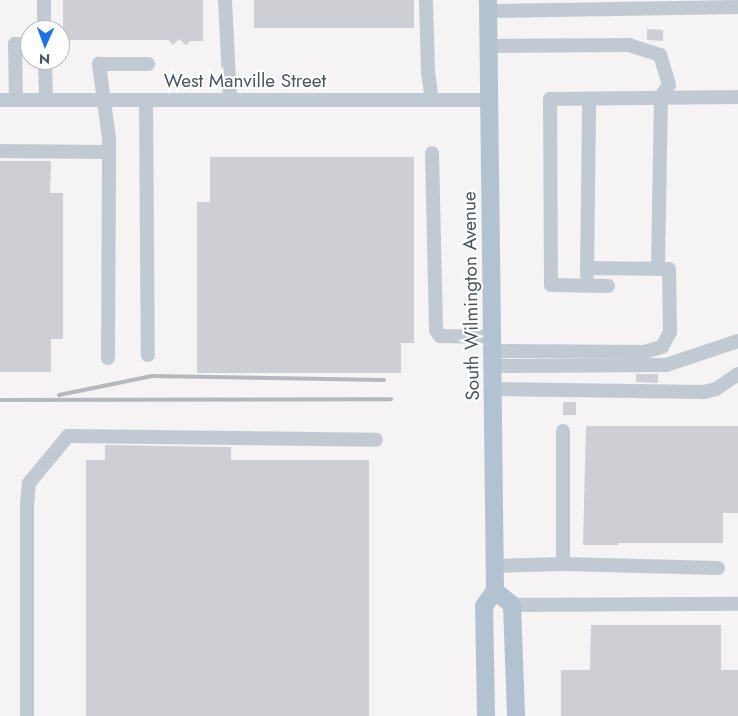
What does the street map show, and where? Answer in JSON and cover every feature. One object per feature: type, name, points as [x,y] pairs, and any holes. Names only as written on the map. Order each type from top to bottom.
[{"type":"main road","name":"South Wilmington Avenue","points":[[486,716],[484,606],[495,591],[488,6]]},
{"type":"main road","points":[[495,591],[512,605],[516,716]]},
{"type":"street","points":[[44,0],[44,20]]},
{"type":"street","points":[[226,0],[230,100]]},
{"type":"street","points":[[426,0],[428,72],[432,100]]},
{"type":"street","points":[[488,6],[738,8]]},
{"type":"street","points":[[16,100],[15,44],[20,44]]},
{"type":"street","points":[[489,46],[629,45],[660,55],[669,85],[661,96],[658,269]]},
{"type":"street","points":[[108,358],[109,152],[99,64],[148,64]]},
{"type":"street","points":[[45,70],[46,100]]},
{"type":"street","points":[[608,286],[551,286],[550,99],[661,96],[738,97]]},
{"type":"street","points":[[587,286],[589,99]]},
{"type":"street","name":"West Manville Street","points":[[0,100],[490,100]]},
{"type":"street","points":[[146,100],[148,355]]},
{"type":"street","points":[[0,151],[109,152]]},
{"type":"street","points":[[432,153],[436,330],[440,336],[492,351],[666,365],[738,341]]},
{"type":"street","points":[[492,351],[644,352],[662,347],[670,332],[669,269],[587,268]]},
{"type":"street","points":[[493,389],[704,392],[716,389],[738,374]]},
{"type":"street","points":[[563,431],[563,564]]},
{"type":"street","points":[[27,716],[27,505],[29,483],[68,436],[376,440]]},
{"type":"street","points":[[495,566],[563,564],[718,568]]},
{"type":"street","points":[[512,605],[738,604]]},
{"type":"building","points":[[63,0],[203,0],[203,41],[190,41],[186,45],[179,39],[173,45],[168,40],[70,40],[70,20],[63,20]]},
{"type":"building","points":[[254,0],[414,0],[414,28],[254,28]]},
{"type":"building","points":[[647,29],[663,30],[663,41],[647,40]]},
{"type":"building","points":[[210,157],[414,157],[414,343],[401,343],[401,373],[197,373],[197,202],[210,202]]},
{"type":"building","points":[[0,161],[51,161],[50,193],[63,193],[63,339],[51,339],[51,372],[0,372]]},
{"type":"building","points":[[636,374],[658,374],[658,383],[636,382]]},
{"type":"building","points":[[563,402],[576,402],[576,415],[563,415]]},
{"type":"building","points":[[586,426],[738,426],[738,513],[723,513],[723,543],[583,545]]},
{"type":"building","points":[[105,445],[231,447],[231,460],[369,460],[369,716],[86,716],[86,460],[105,460]]},
{"type":"building","points":[[591,625],[721,625],[721,670],[738,670],[738,716],[561,716],[561,670],[590,670]]},
{"type":"railway","points":[[59,395],[152,376],[384,380]]},
{"type":"railway","points":[[0,400],[391,399]]}]
